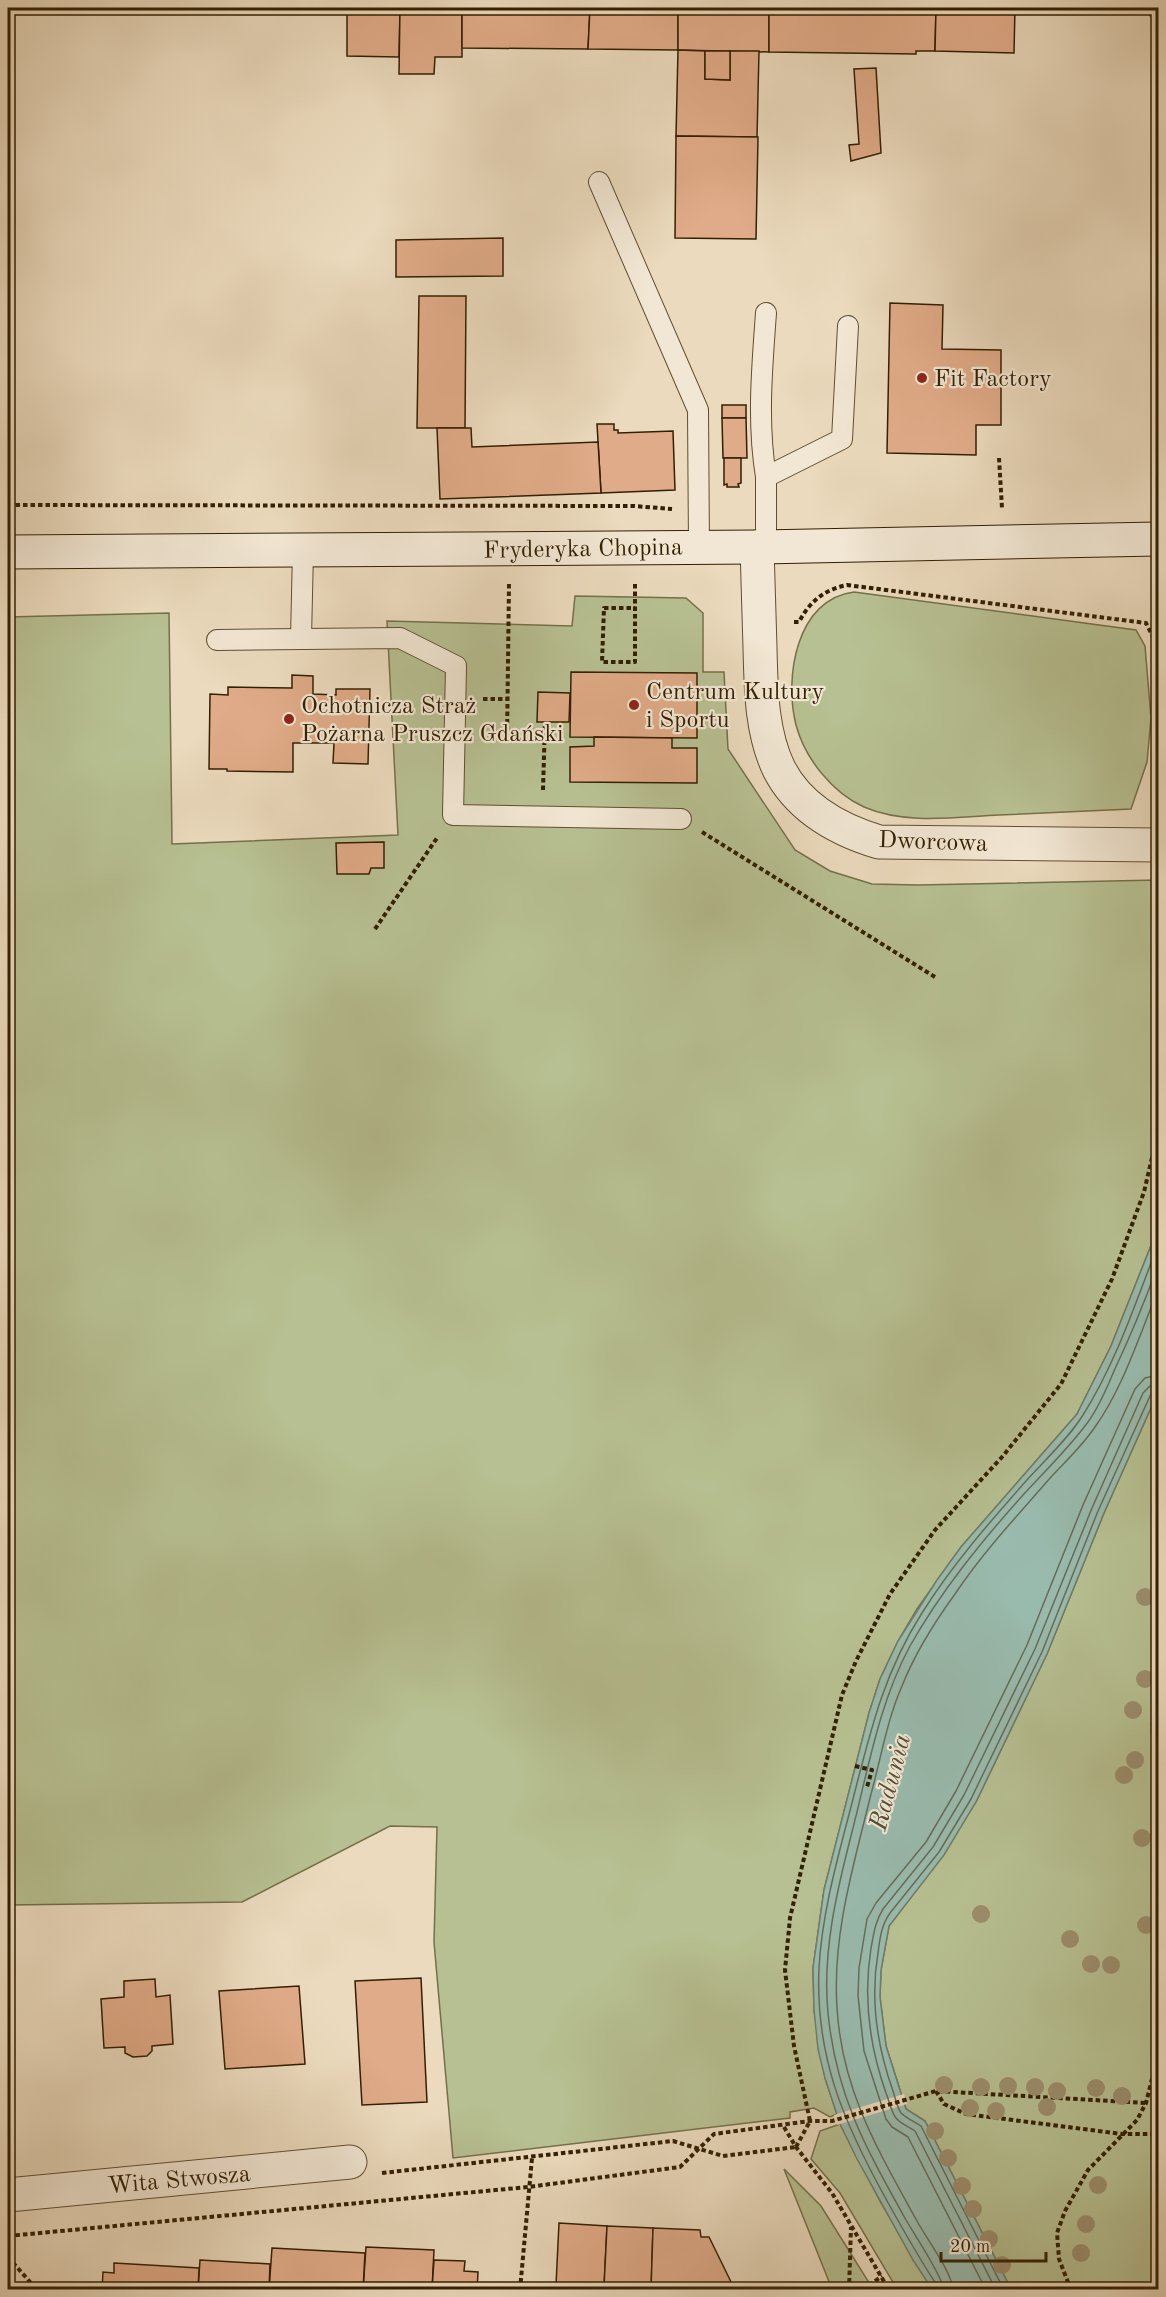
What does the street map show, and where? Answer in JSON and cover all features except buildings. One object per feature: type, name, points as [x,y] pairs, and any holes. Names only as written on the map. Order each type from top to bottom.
[{"type":"main road","name":"Fryderyka Chopina","points":[[8,552],[761,547],[1150,539]]},
{"type":"main road","name":"Dworcowa","points":[[761,547],[759,622],[762,698],[771,746],[780,769],[797,793],[823,818],[850,833],[879,842],[1158,845]]},
{"type":"main road","name":"Wita Stwosza","points":[[8,2195],[350,2162]]},
{"type":"lane","points":[[599,182],[698,410],[699,547]]},
{"type":"lane","points":[[761,547],[766,477],[762,451],[760,396],[766,313]]},
{"type":"lane","points":[[766,477],[843,439],[848,326]]},
{"type":"lane","points":[[301,638],[303,551]]},
{"type":"lane","points":[[217,639],[400,638],[456,666],[453,815],[681,819]]},
{"type":"path","points":[[999,458],[1001,501]]},
{"type":"path","points":[[8,505],[634,506],[700,511]]},
{"type":"path","points":[[509,584],[507,740],[544,740]]},
{"type":"path","points":[[635,584],[635,608],[635,662],[602,662],[604,608],[635,608]]},
{"type":"path","points":[[759,622],[799,622],[816,598],[832,588],[847,585],[1146,623],[1155,640],[1158,686]]},
{"type":"path","points":[[542,818],[545,722]]},
{"type":"path","points":[[375,929],[453,815]]},
{"type":"path","points":[[681,819],[935,977]]},
{"type":"path","points":[[796,2147],[810,2121],[794,2046],[785,1970],[790,1917],[842,1695],[856,1661],[890,1594],[935,1530],[1002,1457],[1061,1384],[1112,1279],[1144,1192],[1158,1132]]},
{"type":"path","points":[[1158,1700],[1151,1730],[1158,1769]]},
{"type":"path","points":[[855,1766],[872,1770],[867,1787]]},
{"type":"path","points":[[1071,2289],[1059,2259],[1057,2233],[1065,2211],[1088,2170],[1137,2120],[1146,2103],[1158,2055]]},
{"type":"path","points":[[936,2091],[944,2104],[966,2114],[1122,2134],[1158,2134]]},
{"type":"path","points":[[8,2236],[528,2187],[680,2167],[714,2134],[810,2121],[832,2121],[936,2091],[1146,2103]]},
{"type":"path","points":[[784,2126],[796,2147],[832,2193],[889,2289]]},
{"type":"path","points":[[699,2148],[723,2156],[796,2147]]},
{"type":"path","points":[[520,2289],[532,2158]]},
{"type":"path","points":[[849,2289],[851,2226]]},
{"type":"path","points":[[8,2257],[37,2289]]},
{"type":"path","points":[[863,2289],[882,2276]]},
{"type":"green space","points":[[854,592],[1136,630],[1145,646],[1151,718],[1147,762],[1131,809],[931,819],[880,813],[864,807],[842,793],[822,774],[800,738],[793,706],[792,685],[799,643],[807,625],[819,609],[834,598]]},
{"type":"green space","points":[[575,596],[686,598],[703,613],[703,672],[724,672],[728,749],[795,850],[830,871],[872,884],[1158,880],[1158,1228],[1111,1346],[1077,1414],[961,1547],[917,1609],[898,1641],[880,1679],[869,1713],[824,1890],[813,1968],[814,2010],[825,2078],[837,2114],[830,2117],[814,2108],[790,2112],[790,2118],[453,2158],[434,1942],[437,1827],[390,1826],[242,1902],[8,1905],[8,617],[169,613],[172,844],[398,835],[387,621],[572,626]]},
{"type":"green space","points":[[1158,1392],[1158,2289],[1011,2289],[925,2121],[906,2109],[886,2046],[880,1997],[881,1970],[889,1926],[923,1881],[976,1802],[1047,1654],[1104,1513]]},
{"type":"green space","points":[[840,2124],[881,2203],[932,2289],[897,2289],[840,2193],[811,2159],[820,2131]]},
{"type":"green space","points":[[784,2169],[821,2206],[873,2289],[832,2289]]},
{"type":"water","points":[[1146,8],[1158,8],[1158,32]]},
{"type":"water","name":"Radunia","points":[[1158,1228],[1158,1392],[1104,1513],[1047,1654],[976,1802],[944,1855],[889,1926],[881,1970],[880,1997],[886,2046],[906,2109],[925,2121],[1011,2289],[932,2289],[913,2260],[856,2157],[840,2124],[825,2078],[818,2049],[813,1968],[824,1890],[869,1713],[880,1679],[898,1641],[961,1547],[1077,1414],[1111,1346]]},
{"type":"pier","points":[[904,2094],[907,2104],[837,2125],[834,2115]]},
{"type":"place","name":"Fit Factory","points":[[922,378]]},
{"type":"place","name":"Centrum Kultury i Sportu","points":[[634,705]]},
{"type":"place","name":"Ochotnicza Straż Pożarna Pruszcz Gdański","points":[[289,719]]}]
